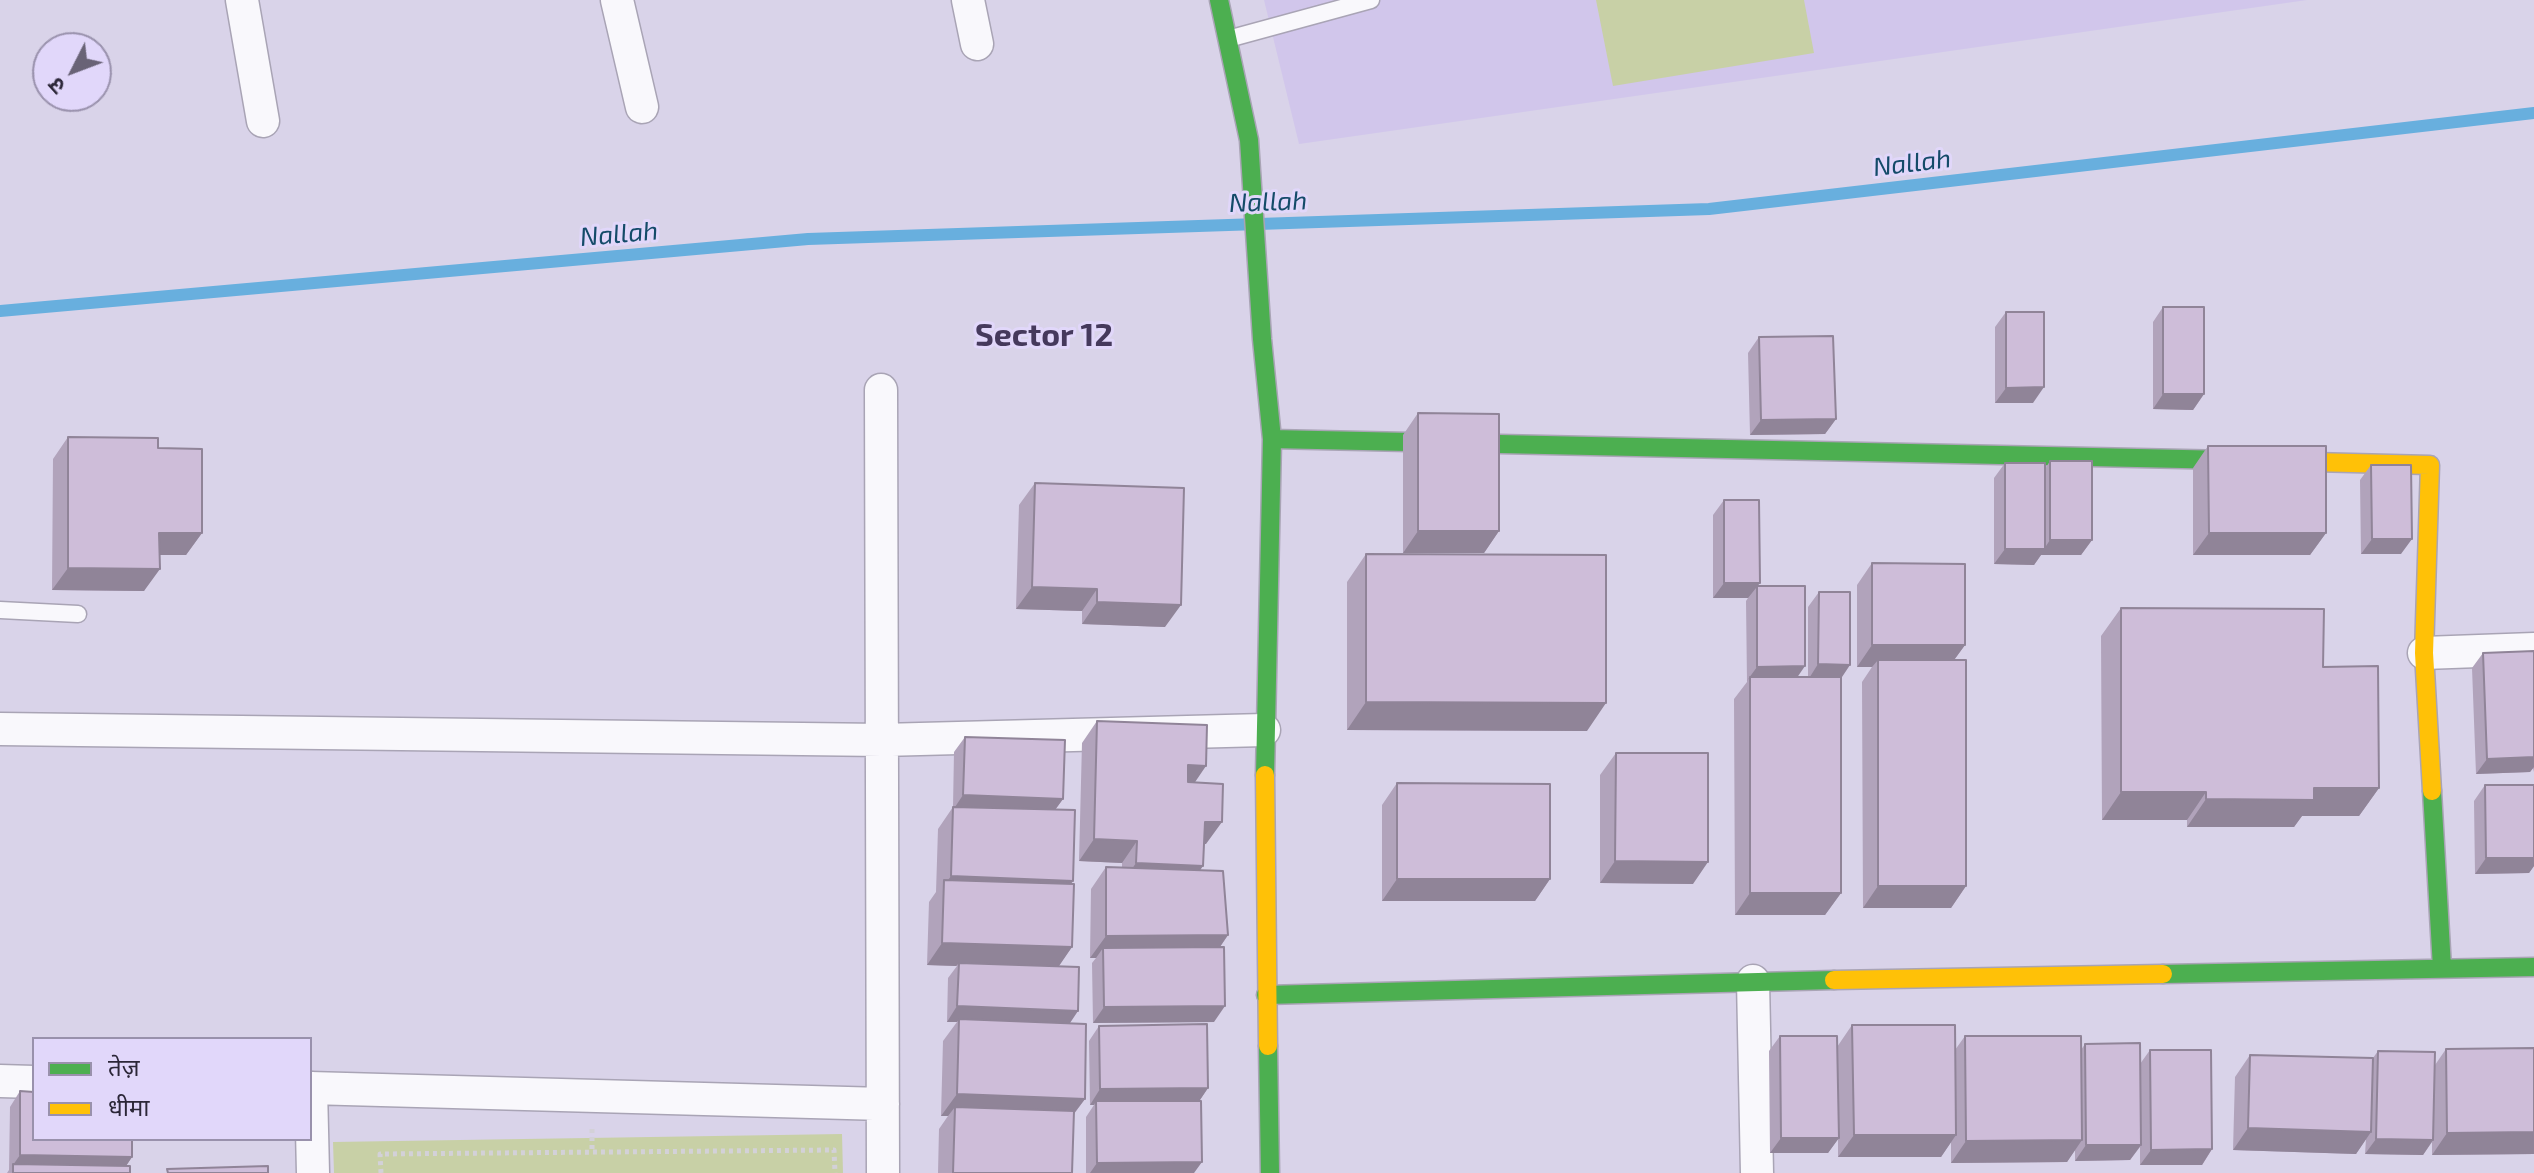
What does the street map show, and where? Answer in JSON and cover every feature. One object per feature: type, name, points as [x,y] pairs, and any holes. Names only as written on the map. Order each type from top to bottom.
[{"type":"street","points":[[242,0],[263,121]]},
{"type":"street","points":[[617,0],[642,107]]},
{"type":"street","points":[[968,0],[977,44]]},
{"type":"street","points":[[1219,0],[1249,140],[1272,439],[1264,730],[1270,1173]]},
{"type":"street","points":[[881,390],[883,1173]]},
{"type":"street","points":[[1272,439],[2430,465],[2424,653],[2442,968]]},
{"type":"street","points":[[2424,653],[2534,649]]},
{"type":"street","points":[[0,729],[882,740],[1264,730]]},
{"type":"street","points":[[1266,995],[1753,981],[2534,967]]},
{"type":"street","points":[[1753,981],[1757,1173]]},
{"type":"street","points":[[0,1081],[32,1082]]},
{"type":"street","points":[[312,1088],[883,1104]]},
{"type":"street","points":[[312,1130],[313,1173]]},
{"type":"lane","points":[[1227,40],[1371,0]]},
{"type":"lane","points":[[0,610],[78,614]]},
{"type":"path","points":[[381,1173],[380,1154],[834,1150],[835,1173]]},
{"type":"shaded area","points":[[1264,0],[2307,0],[1299,144]]},
{"type":"green space","points":[[1596,0],[1804,0],[1814,53],[1613,86]]},
{"type":"green space","points":[[842,1134],[843,1173],[334,1173],[333,1142]]},
{"type":"building","points":[[2163,307],[2204,307],[2204,394],[2163,394]]},
{"type":"building","points":[[2006,312],[2044,312],[2044,387],[2006,388]]},
{"type":"building","points":[[1833,336],[1836,419],[1761,420],[1759,337]]},
{"type":"building","points":[[1418,413],[1499,414],[1499,531],[1418,531]]},
{"type":"building","points":[[68,437],[158,438],[158,448],[202,449],[202,533],[159,533],[160,569],[68,568]]},
{"type":"building","points":[[2208,446],[2326,446],[2326,533],[2209,533]]},
{"type":"building","points":[[2050,461],[2092,461],[2092,540],[2050,540]]},
{"type":"building","points":[[2005,463],[2045,463],[2045,549],[2005,549]]},
{"type":"building","points":[[2371,465],[2411,465],[2412,539],[2372,539]]},
{"type":"building","points":[[1035,483],[1184,488],[1181,605],[1097,602],[1097,589],[1032,587]]},
{"type":"building","points":[[1724,500],[1759,500],[1760,583],[1724,583]]},
{"type":"building","points":[[1366,554],[1606,555],[1606,703],[1366,702]]},
{"type":"building","points":[[1872,563],[1965,564],[1965,645],[1872,645]]},
{"type":"building","points":[[1757,586],[1805,586],[1805,666],[1757,667]]},
{"type":"building","points":[[1819,592],[1850,592],[1850,665],[1818,664]]},
{"type":"building","points":[[2121,608],[2324,609],[2323,667],[2378,666],[2379,788],[2314,788],[2314,800],[2206,799],[2206,792],[2121,792]]},
{"type":"building","points":[[2534,651],[2534,757],[2487,759],[2483,653]]},
{"type":"building","points":[[1878,660],[1966,660],[1966,886],[1878,886]]},
{"type":"building","points":[[1750,677],[1841,677],[1841,893],[1750,893]]},
{"type":"building","points":[[1097,721],[1207,725],[1206,766],[1188,765],[1188,782],[1223,784],[1222,822],[1205,822],[1203,866],[1136,863],[1137,841],[1094,839]]},
{"type":"building","points":[[965,737],[1065,740],[1063,799],[963,795]]},
{"type":"building","points":[[1616,753],[1708,753],[1708,862],[1615,861]]},
{"type":"building","points":[[1397,783],[1550,784],[1550,879],[1397,879]]},
{"type":"building","points":[[2485,785],[2534,785],[2534,858],[2486,858]]},
{"type":"building","points":[[953,807],[1075,810],[1073,881],[951,876]]},
{"type":"building","points":[[1106,867],[1223,871],[1228,935],[1106,936]]},
{"type":"building","points":[[944,880],[1074,884],[1072,947],[942,943]]},
{"type":"building","points":[[1224,947],[1225,1006],[1104,1007],[1103,948]]},
{"type":"building","points":[[959,963],[1079,967],[1078,1011],[957,1006]]},
{"type":"building","points":[[959,1019],[1086,1024],[1085,1099],[957,1094]]},
{"type":"building","points":[[1207,1024],[1208,1088],[1100,1089],[1099,1026]]},
{"type":"building","points":[[1852,1025],[1955,1025],[1956,1135],[1854,1135]]},
{"type":"building","points":[[1780,1036],[1837,1036],[1839,1138],[1781,1138]]},
{"type":"building","points":[[1965,1036],[2081,1036],[2082,1140],[1966,1141]]},
{"type":"building","points":[[2140,1043],[2141,1145],[2086,1145],[2085,1044]]},
{"type":"building","points":[[2534,1048],[2534,1132],[2447,1133],[2446,1049]]},
{"type":"building","points":[[2150,1050],[2211,1050],[2212,1149],[2151,1150]]},
{"type":"building","points":[[2378,1051],[2435,1052],[2433,1140],[2376,1139]]},
{"type":"building","points":[[2250,1055],[2373,1058],[2371,1132],[2248,1128]]},
{"type":"building","points":[[20,1091],[32,1092],[32,1141],[132,1141],[132,1157],[20,1155]]},
{"type":"building","points":[[1096,1101],[1201,1101],[1202,1162],[1097,1163]]},
{"type":"building","points":[[955,1107],[1074,1111],[1072,1173],[953,1173]]},
{"type":"building","points":[[13,1164],[130,1166],[130,1173],[13,1173]]},
{"type":"building","points":[[268,1166],[268,1173],[168,1173],[167,1169]]},
{"type":"waterway","name":"Nallah","points":[[0,311],[808,239],[1709,209],[2534,113]]},
{"type":"traffic: fast","points":[[1219,0],[1249,140],[1272,439],[1265,775]]},
{"type":"traffic: fast","points":[[1272,439],[2274,461]]},
{"type":"traffic: fast","points":[[2432,791],[2442,968]]},
{"type":"traffic: fast","points":[[2163,974],[2534,967]]},
{"type":"traffic: fast","points":[[1266,995],[1834,980]]},
{"type":"traffic: fast","points":[[1268,1046],[1270,1173]]},
{"type":"traffic: slow","points":[[2274,461],[2430,465],[2424,653],[2432,791]]},
{"type":"traffic: slow","points":[[1265,775],[1268,1046]]},
{"type":"traffic: slow","points":[[1834,980],[2163,974]]},
{"type":"district","name":"Sector 12","points":[[1044,335]]}]
